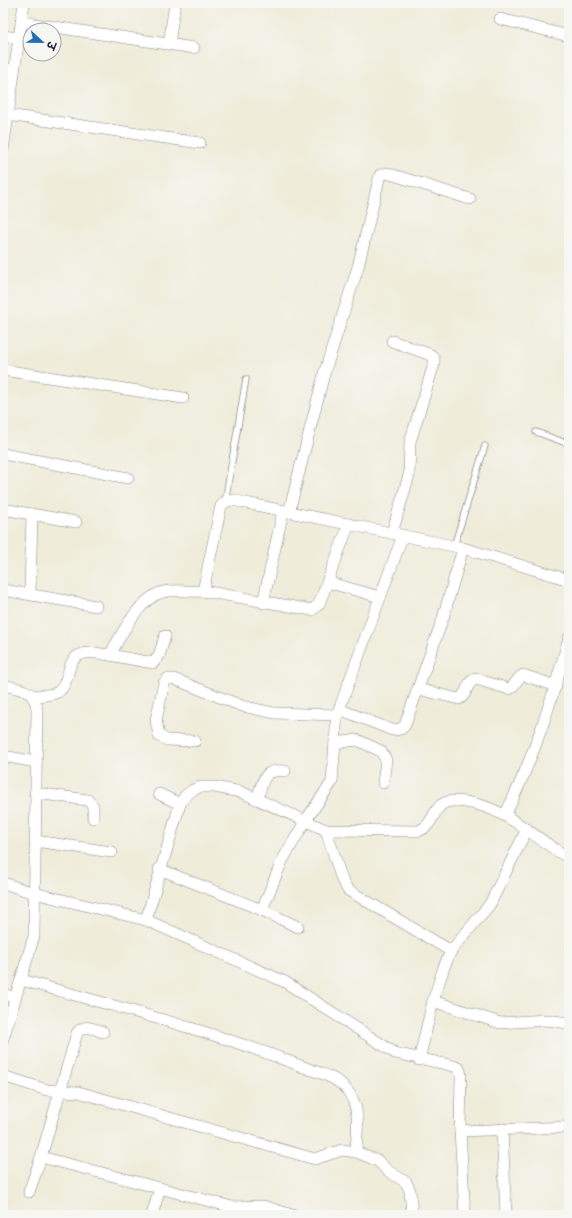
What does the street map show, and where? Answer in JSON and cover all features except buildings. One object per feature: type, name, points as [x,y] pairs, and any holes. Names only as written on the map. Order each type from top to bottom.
[{"type":"street","points":[[3,143],[8,115],[8,69],[18,38],[24,3]]},
{"type":"street","points":[[169,44],[175,3]]},
{"type":"street","points":[[500,19],[569,36]]},
{"type":"street","points":[[21,22],[194,48]]},
{"type":"street","points":[[3,36],[18,38]]},
{"type":"street","points":[[8,115],[200,143]]},
{"type":"street","points":[[263,603],[286,511],[324,374],[358,268],[380,175],[387,173],[470,199]]},
{"type":"street","points":[[262,910],[282,861],[306,820],[332,782],[338,712],[380,597],[398,534],[409,475],[410,442],[434,364],[434,358],[431,355],[392,341]]},
{"type":"street","points":[[3,370],[183,398]]},
{"type":"street","points":[[3,454],[128,478]]},
{"type":"street","points":[[203,592],[221,506],[225,502],[232,500],[458,547],[569,580]]},
{"type":"street","points":[[3,509],[76,522]]},
{"type":"street","points":[[30,594],[32,514]]},
{"type":"street","points":[[110,655],[130,621],[154,595],[165,592],[203,592],[312,610],[319,604],[349,524]]},
{"type":"street","points":[[195,741],[167,740],[159,736],[156,720],[164,682],[167,679],[174,679],[242,706],[274,712],[338,712],[392,730],[401,729],[405,725],[443,618],[458,547]]},
{"type":"street","points":[[327,582],[380,597]]},
{"type":"street","points":[[3,590],[96,606]]},
{"type":"street","points":[[33,696],[58,692],[62,687],[72,662],[81,654],[110,655],[153,663],[159,656],[165,636]]},
{"type":"street","points":[[505,815],[531,759],[556,686],[569,638]]},
{"type":"street","points":[[418,689],[458,699],[464,694],[469,684],[476,679],[509,689],[512,688],[520,676],[523,675],[556,686]]},
{"type":"street","points":[[3,685],[26,690],[33,696],[37,709],[34,936],[3,1039]]},
{"type":"street","points":[[335,743],[357,740],[380,751],[386,760],[383,783]]},
{"type":"street","points":[[3,756],[36,762]]},
{"type":"street","points":[[257,799],[267,774],[273,770],[285,771]]},
{"type":"street","points":[[146,920],[180,804],[189,793],[200,787],[226,788],[257,799],[326,830],[418,831],[425,829],[430,823],[437,809],[443,803],[448,801],[484,805],[505,815],[569,858]]},
{"type":"street","points":[[36,792],[88,800],[93,806],[93,818]]},
{"type":"street","points":[[158,794],[180,804]]},
{"type":"street","points":[[419,1060],[433,1002],[444,967],[452,951],[490,904],[527,829]]},
{"type":"street","points":[[326,830],[342,880],[348,890],[452,951]]},
{"type":"street","points":[[35,841],[112,852]]},
{"type":"street","points":[[160,869],[262,910],[298,927]]},
{"type":"street","points":[[3,883],[34,893],[146,920],[285,982],[390,1051],[419,1060],[459,1068],[461,1075],[460,1130],[465,1215]]},
{"type":"street","points":[[22,980],[250,1047],[332,1078],[345,1087],[353,1098],[357,1107],[356,1152]]},
{"type":"street","points":[[3,994],[15,998]]},
{"type":"street","points":[[433,1002],[500,1023],[546,1020],[569,1022]]},
{"type":"street","points":[[29,1192],[41,1157],[77,1033],[80,1028],[84,1027],[103,1032]]},
{"type":"street","points":[[3,1076],[38,1088],[78,1092],[315,1159],[325,1157],[337,1151],[356,1152],[378,1161],[388,1171],[406,1182],[410,1192],[412,1215]]},
{"type":"street","points":[[460,1130],[569,1127]]},
{"type":"street","points":[[502,1129],[506,1215]]},
{"type":"street","points":[[41,1157],[232,1208],[263,1206],[292,1215]]},
{"type":"street","points":[[152,1215],[160,1188]]},
{"type":"lane","points":[[225,502],[246,380]]},
{"type":"lane","points":[[536,432],[569,444]]},
{"type":"lane","points":[[458,547],[485,446]]}]
